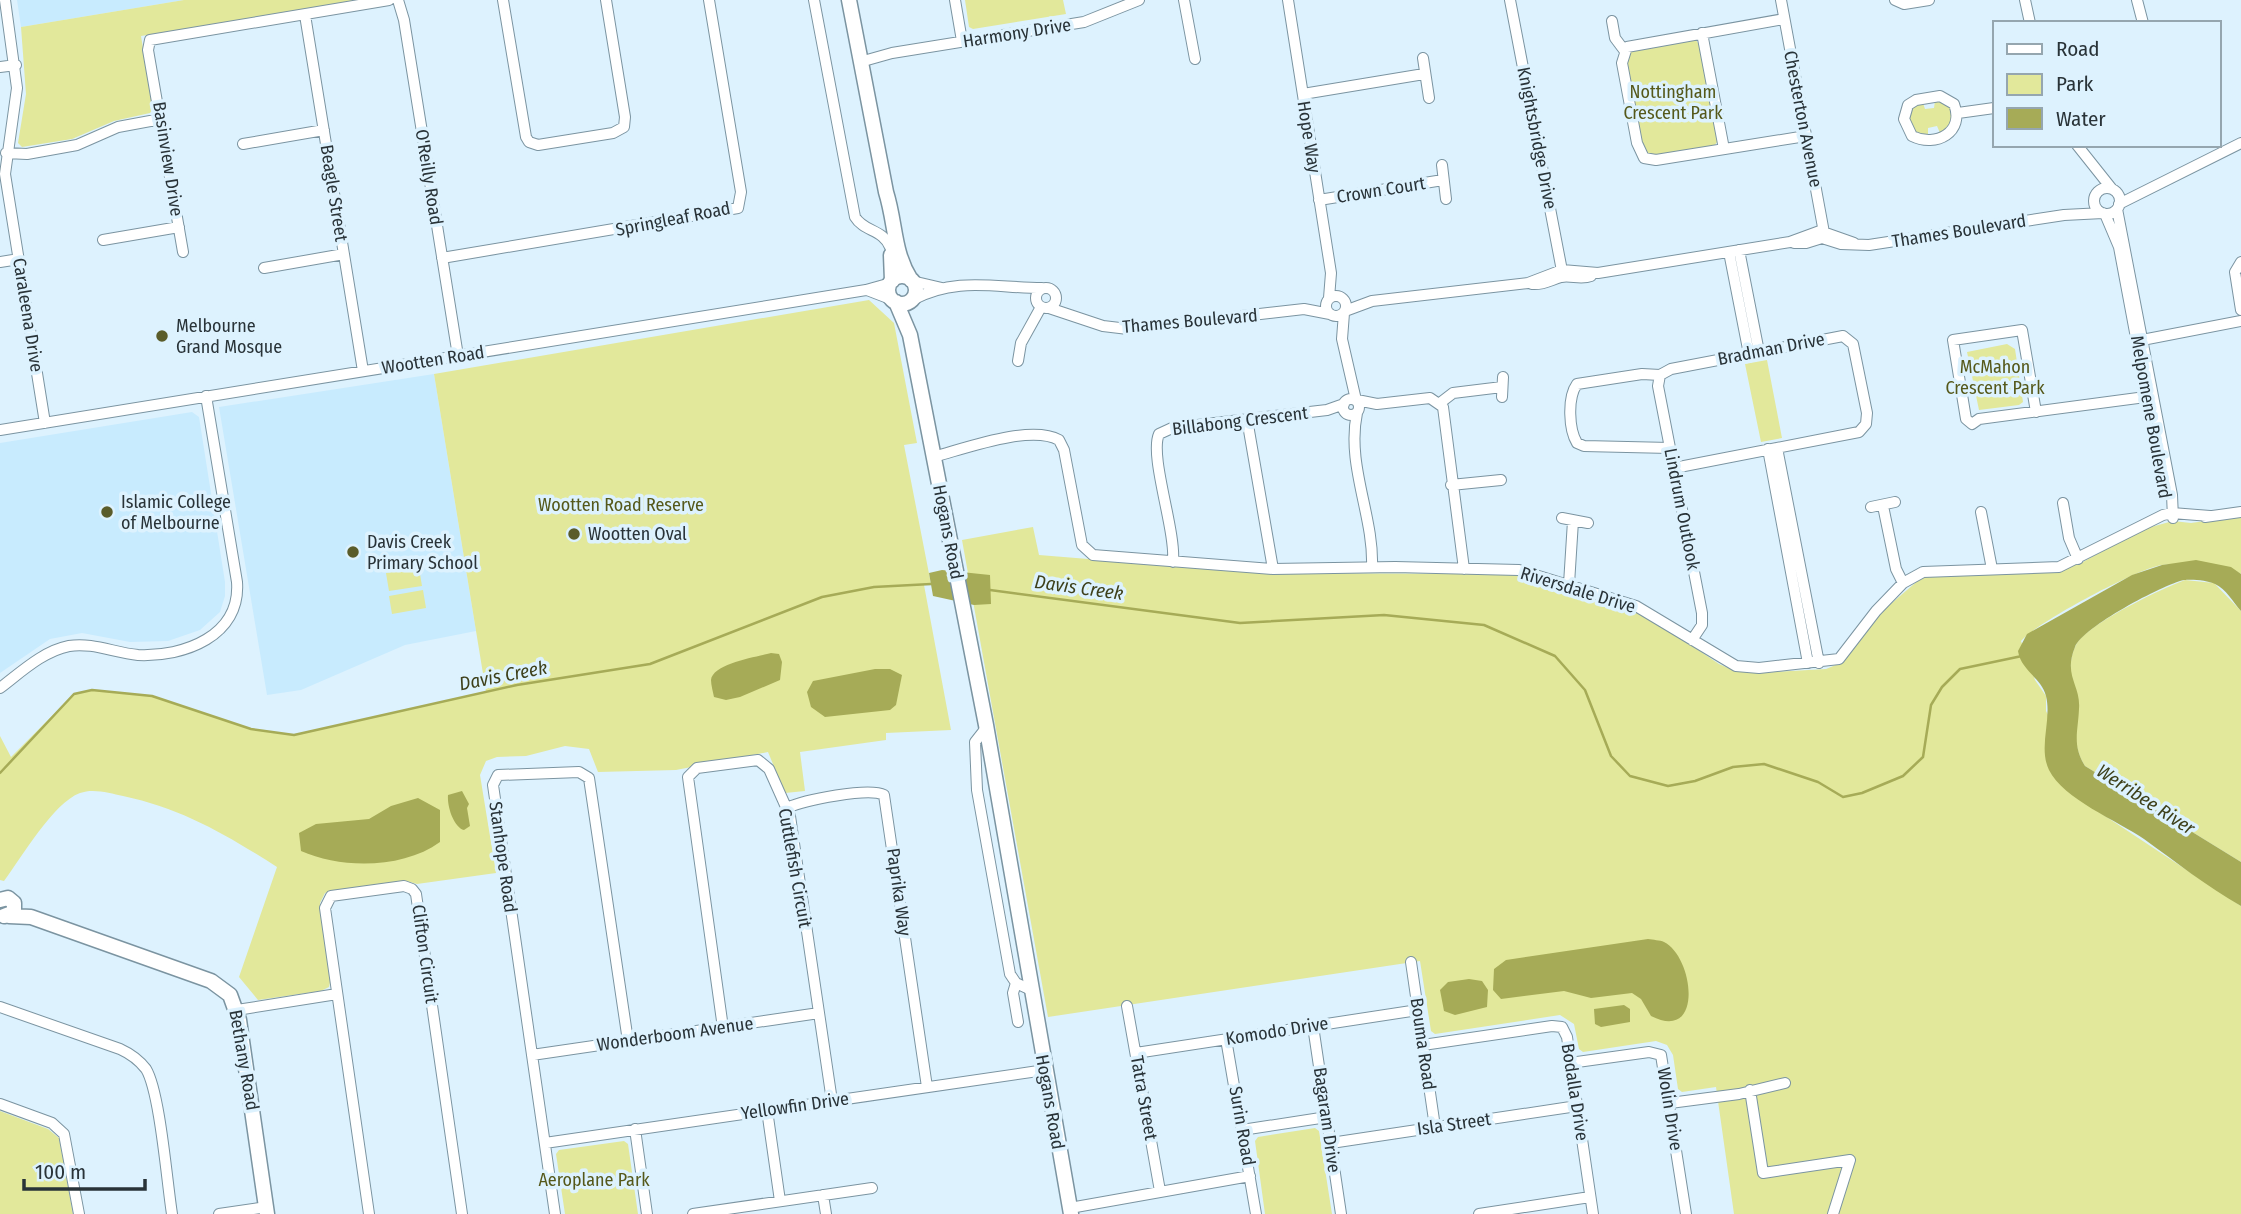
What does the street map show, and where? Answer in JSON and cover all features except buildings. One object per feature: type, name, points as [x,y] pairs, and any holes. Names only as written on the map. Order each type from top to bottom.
[{"type":"street","name":"Caraleena Drive","points":[[5,0],[16,65],[16,96],[4,160],[45,423]]},
{"type":"street","name":"Basinview Drive","points":[[183,252],[152,66],[155,46],[167,38],[390,0]]},
{"type":"street","name":"O'Reilly Road","points":[[398,0],[404,20],[458,356]]},
{"type":"street","points":[[503,0],[526,136],[529,142],[538,145],[613,133],[624,127],[625,117],[606,0]]},
{"type":"street","name":"Springleaf Road","points":[[442,258],[737,208],[741,192],[709,0]]},
{"type":"street","points":[[814,0],[855,217],[862,226],[882,234],[890,247]]},
{"type":"street","points":[[849,0],[886,192],[894,220],[897,256],[916,290],[911,300],[904,304],[894,301],[888,291],[894,269],[886,192]]},
{"type":"street","points":[[955,0],[962,41]]},
{"type":"street","name":"Harmony Drive","points":[[860,58],[1084,22],[1139,0]]},
{"type":"street","points":[[1184,0],[1195,59]]},
{"type":"street","name":"Hope Way","points":[[1288,0],[1331,273],[1326,306],[1331,315]]},
{"type":"street","name":"Knightsbridge Drive","points":[[1510,0],[1562,273]]},
{"type":"street","name":"Chesterton Avenue","points":[[1781,0],[1825,235]]},
{"type":"street","points":[[1895,0],[1903,4],[1929,0]]},
{"type":"street","points":[[2025,0],[2029,21]]},
{"type":"street","points":[[2137,0],[2142,21]]},
{"type":"street","name":"Beagle Street","points":[[305,15],[363,371]]},
{"type":"street","points":[[1624,50],[1634,43],[1784,19]]},
{"type":"street","points":[[1612,21],[1615,38],[1624,50],[1622,63],[1637,143],[1644,158],[1656,160],[1806,136]]},
{"type":"street","points":[[1702,33],[1724,149]]},
{"type":"street","points":[[1423,58],[1429,99]]},
{"type":"street","points":[[0,67],[16,65]]},
{"type":"street","points":[[1303,94],[1424,74]]},
{"type":"street","points":[[1947,97],[1958,113],[1953,131],[1940,137],[1915,138],[1905,124],[1908,105],[1921,98],[1947,97]]},
{"type":"street","points":[[1958,113],[1993,108]]},
{"type":"street","points":[[4,160],[77,145],[118,127],[161,119]]},
{"type":"street","points":[[243,144],[324,130]]},
{"type":"street","points":[[2118,207],[2148,188],[2206,163],[2241,143]]},
{"type":"street","points":[[2078,147],[2114,191],[2148,188]]},
{"type":"street","name":"Crown Court","points":[[1442,165],[1446,199]]},
{"type":"street","points":[[2093,167],[2097,194]]},
{"type":"street","name":"Crown Court","points":[[1319,201],[1443,180]]},
{"type":"street","name":"Thames Boulevard","points":[[2064,215],[2097,194],[2114,191]]},
{"type":"street","name":"Melpomene Boulevard","points":[[2114,191],[2172,515]]},
{"type":"street","name":"Melpomene Boulevard","points":[[2097,194],[2095,206],[2104,213],[2119,247],[2140,340]]},
{"type":"street","name":"Thames Boulevard","points":[[1019,288],[1042,305],[1112,327],[1138,328],[1304,309],[1329,299],[1372,301],[1528,283],[1545,284],[1562,273],[1582,279],[1598,273],[1790,242],[1806,243],[1825,235],[1841,244],[1876,244],[2064,215],[2104,213],[2118,207]]},
{"type":"street","points":[[103,240],[179,227]]},
{"type":"street","points":[[1734,251],[1754,353]]},
{"type":"street","points":[[264,268],[344,254]]},
{"type":"street","points":[[0,262],[19,259]]},
{"type":"street","points":[[2241,262],[2235,272],[2241,310]]},
{"type":"street","name":"Hope Way","points":[[1331,273],[1343,298],[1344,312]]},
{"type":"street","points":[[892,282],[901,277],[911,280]]},
{"type":"street","name":"Thames Boulevard","points":[[911,280],[944,288]]},
{"type":"street","name":"Wootten Road","points":[[0,430],[866,290],[892,282]]},
{"type":"street","name":"Thames Boulevard","points":[[911,300],[944,288],[987,283],[1042,288],[1052,290],[1077,316]]},
{"type":"street","points":[[1042,288],[1037,293],[1042,305]]},
{"type":"street","name":"Wootten Road","points":[[866,290],[894,301]]},
{"type":"street","points":[[1018,361],[1023,336],[1042,305],[1056,297]]},
{"type":"street","name":"Hogans Road","points":[[911,300],[910,335],[986,728],[1070,1211]]},
{"type":"street","name":"Hogans Road","points":[[894,301],[910,335]]},
{"type":"street","name":"Thames Boulevard","points":[[1304,309],[1331,315],[1372,301]]},
{"type":"street","points":[[1344,312],[1342,339],[1372,567]]},
{"type":"street","points":[[1331,315],[1342,339]]},
{"type":"street","points":[[2140,340],[2241,321]]},
{"type":"street","points":[[2036,412],[2022,330],[1953,340],[1969,422],[2150,397]]},
{"type":"street","name":"Bradman Drive","points":[[1670,448],[1584,446],[1577,443],[1572,431],[1572,394],[1577,384],[1642,374],[1660,375],[1671,369],[1839,336],[1848,338],[1854,348],[1867,413],[1866,424],[1859,432],[1674,468]]},
{"type":"street","name":"Lindrum Outlook","points":[[1660,375],[1658,386],[1703,618],[1692,640]]},
{"type":"street","points":[[1464,569],[1451,485],[1444,414],[1440,403],[1456,392],[1502,387]]},
{"type":"street","points":[[0,688],[44,656],[62,648],[88,646],[139,655],[169,653],[208,639],[227,622],[236,602],[237,582],[206,396]]},
{"type":"street","name":"Billabong Crescent","points":[[1173,562],[1174,540],[1156,449],[1157,436],[1172,428],[1247,419],[1430,398],[1440,403]]},
{"type":"street","points":[[1247,419],[1273,569]]},
{"type":"street","name":"Riversdale Drive","points":[[933,453],[1019,437],[1055,438],[1064,450],[1084,550],[1093,555],[1273,569],[1372,567],[1519,570],[1636,606],[1720,658],[1744,668],[1835,662],[1843,657],[1876,611],[1903,583],[1916,575],[1934,570],[2054,567],[2078,559],[2140,525],[2155,525],[2172,515],[2187,521],[2241,512]]},
{"type":"street","points":[[1772,449],[1813,663]]},
{"type":"street","points":[[1451,485],[1501,480]]},
{"type":"street","points":[[1871,507],[1895,502]]},
{"type":"street","points":[[2063,503],[2070,538],[2078,559]]},
{"type":"street","points":[[1883,506],[1896,569],[1903,583]]},
{"type":"street","points":[[1981,512],[1992,569]]},
{"type":"street","points":[[1569,584],[1568,519],[1588,523]]},
{"type":"street","name":"Hogans Road","points":[[986,728],[975,742],[977,790],[1010,974],[1016,983],[1013,993],[1018,1022]]},
{"type":"street","name":"Cuttlefish Circuit","points":[[723,1027],[688,777],[697,768],[758,760],[765,764],[788,808],[832,1101]]},
{"type":"street","name":"Stanhope Road","points":[[555,1214],[493,785],[501,774],[579,772],[589,778],[628,1041]]},
{"type":"street","name":"Paprika Way","points":[[788,808],[807,802],[872,792],[884,795],[927,1087]]},
{"type":"street","name":"Clifton Circuit","points":[[369,1214],[325,908],[328,898],[404,886],[412,888],[421,925],[462,1214]]},
{"type":"street","name":"Bethany Road","points":[[4,909],[211,981],[226,991],[237,1010],[267,1211]]},
{"type":"street","name":"Bouma Road","points":[[1410,962],[1435,1127]]},
{"type":"street","points":[[1016,983],[1031,990]]},
{"type":"street","points":[[237,1010],[337,994]]},
{"type":"street","name":"Tatra Street","points":[[1127,1006],[1160,1191]]},
{"type":"street","points":[[0,1007],[120,1049],[139,1062],[153,1086],[172,1214]]},
{"type":"street","name":"Komodo Drive","points":[[1136,1053],[1418,1010]]},
{"type":"street","name":"Wonderboom Avenue","points":[[532,1055],[819,1013]]},
{"type":"street","name":"Bodalla Drive","points":[[1423,1045],[1556,1025],[1566,1033],[1593,1214]]},
{"type":"street","name":"Bagaram Drive","points":[[1313,1026],[1341,1214]]},
{"type":"street","name":"Surin Road","points":[[1226,1039],[1256,1214]]},
{"type":"street","name":"Wolin Drive","points":[[1570,1063],[1658,1053],[1664,1062],[1686,1214]]},
{"type":"street","name":"Yellowfin Drive","points":[[545,1143],[1045,1070]]},
{"type":"street","points":[[1670,1103],[1785,1083]]},
{"type":"street","points":[[1751,1090],[1763,1173],[1850,1160],[1833,1214]]},
{"type":"street","points":[[0,1104],[52,1123],[64,1134],[79,1214]]},
{"type":"street","name":"Isla Street","points":[[1331,1143],[1577,1106]]},
{"type":"street","points":[[767,1110],[780,1201]]},
{"type":"street","points":[[1242,1130],[1327,1117]]},
{"type":"street","points":[[635,1129],[648,1214]]},
{"type":"street","points":[[1070,1211],[1160,1191],[1250,1176]]},
{"type":"street","points":[[693,1214],[736,1211],[780,1201],[872,1188]]},
{"type":"street","points":[[823,1195],[826,1214]]},
{"type":"street","points":[[1479,1214],[1590,1197]]},
{"type":"street","points":[[219,1214],[267,1211]]},
{"type":"shaded area","points":[[17,0],[184,0],[21,27]]},
{"type":"shaded area","name":"Davis Creek Primary School","points":[[434,374],[476,631],[405,645],[301,690],[267,695],[219,407]]},
{"type":"shaded area","name":"Islamic College of Melbourne","points":[[192,412],[199,417],[225,582],[225,596],[220,612],[200,630],[168,641],[130,642],[82,633],[50,639],[0,673],[0,443]]},
{"type":"green space","points":[[184,0],[363,0],[141,36],[153,109],[150,113],[114,121],[72,139],[22,147],[18,143],[26,94],[21,27]]},
{"type":"green space","points":[[965,0],[1063,0],[1066,14],[973,29],[969,27]]},
{"type":"green space","name":"Nottingham Crescent Park","points":[[1695,39],[1701,47],[1718,141],[1714,146],[1649,157],[1643,150],[1626,60],[1629,49]]},
{"type":"green space","points":[[1935,101],[1942,101],[1951,107],[1953,115],[1949,129],[1940,133],[1937,126],[1928,128],[1928,135],[1914,132],[1909,117],[1912,108],[1923,103],[1925,109],[1934,108]]},
{"type":"green space","name":"Wootten Road Reserve","points":[[869,300],[894,323],[917,443],[904,445],[931,584],[924,585],[951,730],[886,733],[886,740],[800,752],[805,791],[785,793],[768,752],[676,770],[598,772],[589,749],[565,746],[526,756],[497,757],[486,761],[480,775],[496,873],[417,884],[406,881],[325,893],[320,903],[331,978],[329,987],[321,991],[258,1000],[239,977],[277,867],[221,833],[184,815],[145,801],[107,792],[80,793],[59,808],[4,881],[0,880],[0,736],[11,757],[74,694],[92,690],[152,696],[251,729],[294,735],[486,692],[434,374]]},
{"type":"green space","name":"McMahon Crescent Park","points":[[2007,344],[2015,349],[2023,402],[2019,405],[1979,410],[1967,352]]},
{"type":"green space","points":[[1767,360],[1782,438],[1761,442],[1745,364]]},
{"type":"green space","points":[[2241,516],[2241,574],[2224,567],[2203,564],[2150,568],[2066,610],[2021,641],[2035,680],[2046,696],[2046,711],[2096,810],[2241,906],[2241,1214],[1734,1214],[1716,1087],[1682,1092],[1678,1089],[1673,1055],[1667,1045],[1656,1041],[1583,1052],[1579,1049],[1574,1024],[1560,1015],[1435,1034],[1431,1031],[1420,961],[1048,1017],[962,540],[1033,527],[1039,555],[1261,573],[1518,574],[1624,606],[1655,621],[1719,664],[1735,671],[1757,673],[1826,669],[1843,662],[1879,614],[1921,578],[1944,574],[2055,572],[2081,563],[2140,530],[2173,521],[2191,523]]},
{"type":"green space","points":[[419,568],[422,586],[389,591],[386,573]]},
{"type":"green space","points":[[2185,580],[2214,583],[2241,611],[2241,862],[2085,766],[2077,745],[2070,677],[2071,660],[2076,645],[2094,627],[2109,618]]},
{"type":"green space","points":[[423,590],[426,608],[392,614],[389,596]]},
{"type":"green space","points":[[0,1111],[48,1129],[59,1138],[73,1214],[0,1214]]},
{"type":"green space","points":[[1315,1128],[1319,1131],[1332,1214],[1265,1214],[1255,1141],[1258,1137]]},
{"type":"green space","name":"Aeroplane Park","points":[[624,1141],[628,1144],[638,1214],[565,1214],[556,1154],[559,1150]]},
{"type":"water","points":[[2196,560],[2231,567],[2241,574],[2241,611],[2219,586],[2200,580],[2184,580],[2142,598],[2092,629],[2075,647],[2072,657],[2072,673],[2079,701],[2077,745],[2085,766],[2241,862],[2241,906],[2144,839],[2078,800],[2056,781],[2046,761],[2046,696],[2040,684],[2023,664],[2018,651],[2027,634],[2132,575],[2162,565]]},
{"type":"water","points":[[942,570],[990,575],[991,604],[974,605],[933,596],[929,573]]},
{"type":"water","points":[[771,653],[779,654],[782,662],[780,680],[740,697],[726,700],[714,697],[711,680],[719,669]]},
{"type":"water","points":[[875,669],[890,669],[902,675],[896,705],[890,710],[825,717],[811,707],[807,692],[813,681]]},
{"type":"water","points":[[462,791],[469,804],[467,808],[470,826],[464,830],[454,821],[448,800],[448,795]]},
{"type":"water","points":[[418,798],[440,810],[440,842],[425,851],[390,861],[353,863],[334,861],[301,851],[299,833],[316,824],[369,819],[391,806]]},
{"type":"water","points":[[1648,939],[1664,942],[1682,964],[1689,995],[1680,1018],[1668,1021],[1651,1016],[1641,999],[1632,993],[1591,998],[1564,991],[1501,999],[1493,990],[1494,969],[1506,960]]},
{"type":"water","points":[[1469,979],[1482,981],[1488,990],[1487,1007],[1455,1015],[1444,1011],[1440,990],[1448,982]]},
{"type":"water","points":[[1624,1005],[1630,1009],[1630,1022],[1601,1027],[1595,1024],[1594,1009]]},
{"type":"waterway","name":"Davis Creek","points":[[0,773],[74,694],[92,690],[152,696],[251,729],[294,735],[517,685],[650,664],[822,597],[874,587],[931,584]]},
{"type":"waterway","name":"Davis Creek","points":[[990,590],[1240,623],[1384,615],[1484,625],[1555,656],[1585,690],[1611,756],[1630,776],[1668,786],[1695,781],[1733,767],[1764,764],[1818,782],[1843,797],[1862,793],[1903,776],[1923,757],[1931,705],[1942,687],[1960,669],[2022,656]]},
{"type":"place","name":"Melbourne Grand Mosque","points":[[162,336]]},
{"type":"place","name":"Islamic College of Melbourne","points":[[107,512]]},
{"type":"place","name":"Wootten Oval","points":[[574,534]]},
{"type":"place","name":"Davis Creek Primary School","points":[[353,552]]},
{"type":"water label","name":"Werribee River","points":[[2146,799]]}]
